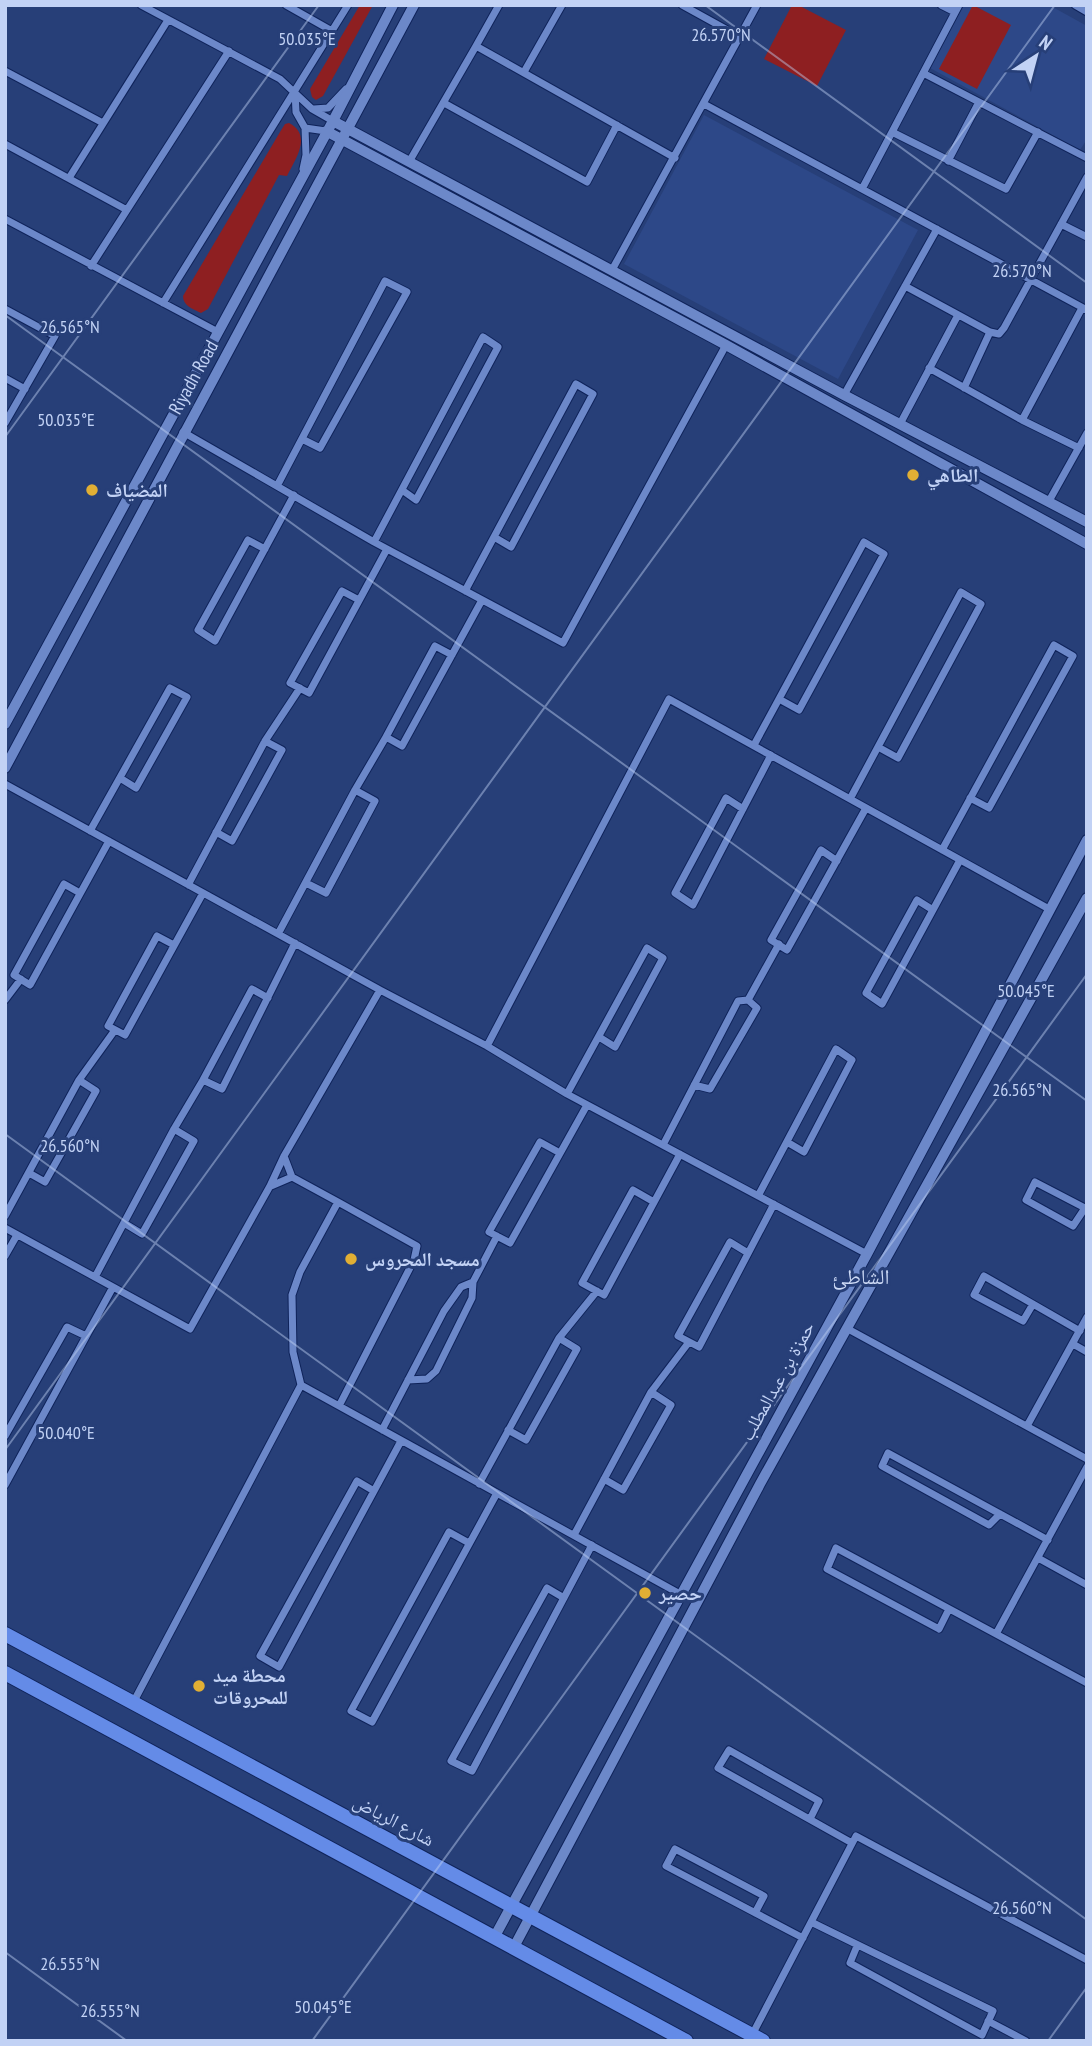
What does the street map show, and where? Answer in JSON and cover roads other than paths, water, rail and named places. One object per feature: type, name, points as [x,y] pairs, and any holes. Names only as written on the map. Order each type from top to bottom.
[{"type":"main road","name":"شارع الرياض","points":[[5,1634],[758,2038]]},
{"type":"main road","points":[[5,1673],[686,2041]]},
{"type":"street","points":[[141,5],[280,79],[330,126],[1087,544]]},
{"type":"street","points":[[286,5],[332,31]]},
{"type":"street","points":[[163,303],[298,96],[348,5]]},
{"type":"street","points":[[5,724],[393,5]]},
{"type":"street","name":"Riyadh Road","points":[[5,768],[415,5]]},
{"type":"street","points":[[409,162],[499,5]]},
{"type":"street","points":[[524,72],[562,5]]},
{"type":"street","points":[[682,5],[740,37]]},
{"type":"street","points":[[612,270],[757,5]]},
{"type":"street","points":[[862,189],[957,9],[941,5]]},
{"type":"street","points":[[1075,5],[1087,12]]},
{"type":"street","points":[[69,178],[168,20]]},
{"type":"street","points":[[476,46],[675,158]]},
{"type":"street","points":[[91,265],[229,51]]},
{"type":"street","points":[[5,71],[103,124]]},
{"type":"street","points":[[923,73],[1087,159]]},
{"type":"street","points":[[312,108],[328,108],[354,81]]},
{"type":"street","points":[[298,96],[296,112],[306,128],[306,155],[301,179]]},
{"type":"street","points":[[948,160],[979,102]]},
{"type":"street","points":[[444,103],[587,182],[617,125]]},
{"type":"street","points":[[704,104],[1084,309],[1022,419]]},
{"type":"street","points":[[306,128],[330,126]]},
{"type":"street","points":[[892,132],[1006,190],[1038,132]]},
{"type":"street","points":[[346,135],[409,162],[1087,522]]},
{"type":"street","points":[[5,144],[127,210]]},
{"type":"street","points":[[905,286],[990,332],[999,334],[1087,177]]},
{"type":"street","points":[[5,219],[218,332]]},
{"type":"street","points":[[1062,224],[1087,237]]},
{"type":"street","points":[[844,395],[937,229]]},
{"type":"street","points":[[277,486],[386,281],[407,292],[320,449],[302,439]]},
{"type":"street","points":[[5,309],[55,336],[5,423]]},
{"type":"street","points":[[900,425],[958,315]]},
{"type":"street","points":[[964,388],[990,332]]},
{"type":"street","points":[[374,542],[483,337],[498,347],[416,500],[402,490]]},
{"type":"street","points":[[184,432],[374,542],[563,643],[726,345]]},
{"type":"street","points":[[929,368],[1079,448]]},
{"type":"street","points":[[5,378],[25,389]]},
{"type":"street","points":[[465,591],[576,384],[593,394],[511,547],[494,537]]},
{"type":"street","points":[[1049,501],[1087,433]]},
{"type":"street","points":[[265,549],[248,540],[198,630],[215,641],[265,549],[294,495]]},
{"type":"street","points":[[754,745],[864,542],[884,554],[799,710],[779,699]]},
{"type":"street","points":[[359,600],[342,591],[289,683],[309,693],[387,549]]},
{"type":"street","points":[[850,799],[961,592],[981,604],[898,758],[878,747]]},
{"type":"street","points":[[386,737],[402,746],[482,600]]},
{"type":"street","points":[[942,850],[970,798],[1054,645],[1073,656],[989,808],[970,798]]},
{"type":"street","points":[[278,934],[435,646],[452,655]]},
{"type":"street","points":[[90,831],[170,688],[187,696],[136,788],[120,778]]},
{"type":"street","points":[[188,884],[265,741],[300,688]]},
{"type":"street","points":[[487,1046],[669,699],[1049,909]]},
{"type":"street","points":[[216,832],[232,841],[282,750],[265,741]]},
{"type":"street","points":[[743,809],[726,798],[675,893],[693,905],[743,809],[771,755]]},
{"type":"street","points":[[5,785],[487,1046],[587,1105],[867,1254]]},
{"type":"street","points":[[306,883],[326,893],[375,801],[355,790]]},
{"type":"street","points":[[837,861],[821,850],[771,940],[787,950],[837,861],[866,808]]},
{"type":"street","name":"حمزة بن عبدالمطلب","points":[[495,1936],[867,1254],[1087,840]]},
{"type":"street","points":[[80,893],[64,884],[14,975],[30,985],[109,841]]},
{"type":"street","points":[[933,910],[916,900],[866,993],[882,1004],[933,910],[960,860]]},
{"type":"street","points":[[174,945],[158,936],[108,1026],[125,1035],[203,893]]},
{"type":"street","name":"حمزة بن عبدالمطلب","points":[[514,1947],[780,1447],[1087,898]]},
{"type":"street","points":[[203,1080],[222,1089],[295,943]]},
{"type":"street","points":[[748,1000],[779,944]]},
{"type":"street","points":[[568,1094],[647,948],[663,958],[615,1046],[599,1037]]},
{"type":"street","points":[[5,1000],[21,979]]},
{"type":"street","points":[[95,1278],[252,989],[268,998]]},
{"type":"street","points":[[5,1228],[190,1329],[284,1156],[380,990]]},
{"type":"street","points":[[663,1145],[694,1085],[738,1001],[748,1000],[757,1008],[710,1089],[694,1085]]},
{"type":"street","points":[[5,1216],[79,1080],[115,1030]]},
{"type":"street","points":[[758,1196],[836,1049],[852,1060],[804,1152],[787,1142]]},
{"type":"street","points":[[29,1172],[45,1182],[96,1091],[79,1080]]},
{"type":"street","points":[[559,1153],[540,1142],[489,1232],[510,1243],[587,1105]]},
{"type":"street","points":[[124,1223],[142,1234],[194,1141],[174,1129]]},
{"type":"street","points":[[654,1202],[633,1190],[582,1283],[604,1295],[680,1154]]},
{"type":"street","points":[[284,1156],[292,1178],[417,1246],[414,1260],[340,1406]]},
{"type":"street","points":[[270,1186],[292,1178]]},
{"type":"street","points":[[1035,1182],[1086,1209],[1073,1226],[1026,1200],[1035,1182]]},
{"type":"street","points":[[133,1703],[301,1385],[293,1352],[292,1296],[300,1272],[338,1202]]},
{"type":"street","points":[[748,1253],[730,1242],[678,1336],[699,1347],[774,1204]]},
{"type":"street","points":[[5,1256],[17,1235]]},
{"type":"street","points":[[408,1380],[427,1379],[436,1371],[472,1298],[473,1282],[497,1237]]},
{"type":"street","points":[[1033,1304],[1023,1321],[974,1294],[984,1276],[1033,1304],[1080,1331]]},
{"type":"street","points":[[382,1430],[444,1311],[461,1287],[473,1282]]},
{"type":"street","points":[[5,1485],[113,1287]]},
{"type":"street","points":[[479,1483],[559,1338],[597,1291]]},
{"type":"street","points":[[1027,1426],[1087,1317]]},
{"type":"street","points":[[5,1436],[67,1327],[86,1336]]},
{"type":"street","points":[[848,1329],[1087,1459]]},
{"type":"street","points":[[508,1430],[526,1440],[577,1349],[559,1338]]},
{"type":"street","points":[[573,1535],[651,1392],[689,1342]]},
{"type":"street","points":[[1073,1344],[1087,1352]]},
{"type":"street","points":[[301,1385],[680,1594]]},
{"type":"street","points":[[604,1479],[623,1490],[671,1405],[651,1392]]},
{"type":"street","points":[[769,1434],[780,1447]]},
{"type":"street","points":[[374,1491],[357,1481],[260,1656],[279,1667],[401,1441]]},
{"type":"street","points":[[1000,1514],[989,1525],[882,1466],[888,1453],[1048,1540]]},
{"type":"street","points":[[996,1634],[1087,1467]]},
{"type":"street","points":[[748,1471],[760,1484]]},
{"type":"street","points":[[469,1544],[449,1532],[351,1711],[372,1722],[497,1493]]},
{"type":"street","points":[[564,1598],[547,1588],[451,1761],[472,1770],[564,1598],[592,1545]]},
{"type":"street","points":[[949,1609],[939,1629],[827,1569],[836,1548],[1087,1683]]},
{"type":"street","points":[[1038,1558],[1087,1585]]},
{"type":"street","points":[[810,1819],[820,1801],[729,1750],[718,1768],[852,1843]]},
{"type":"street","points":[[758,2038],[803,1938],[856,1836],[1087,1960]]},
{"type":"street","points":[[755,1913],[764,1896],[675,1849],[666,1866],[755,1913],[803,1938]]},
{"type":"street","points":[[811,1922],[993,2011],[982,2035],[850,1963],[858,1946]]},
{"type":"street","points":[[989,2021],[1026,2041]]},
{"type":"place","name":"الطاهي","points":[[913,475]]},
{"type":"place","name":"المضياف","points":[[92,490]]},
{"type":"place","name":"مسجد المحروس","points":[[351,1259]]},
{"type":"place","name":"حصير","points":[[645,1593]]},
{"type":"place","name":"محطة ميد للمحروقات","points":[[199,1686]]},
{"type":"district","name":"الشاطئ","points":[[861,1276]]}]
